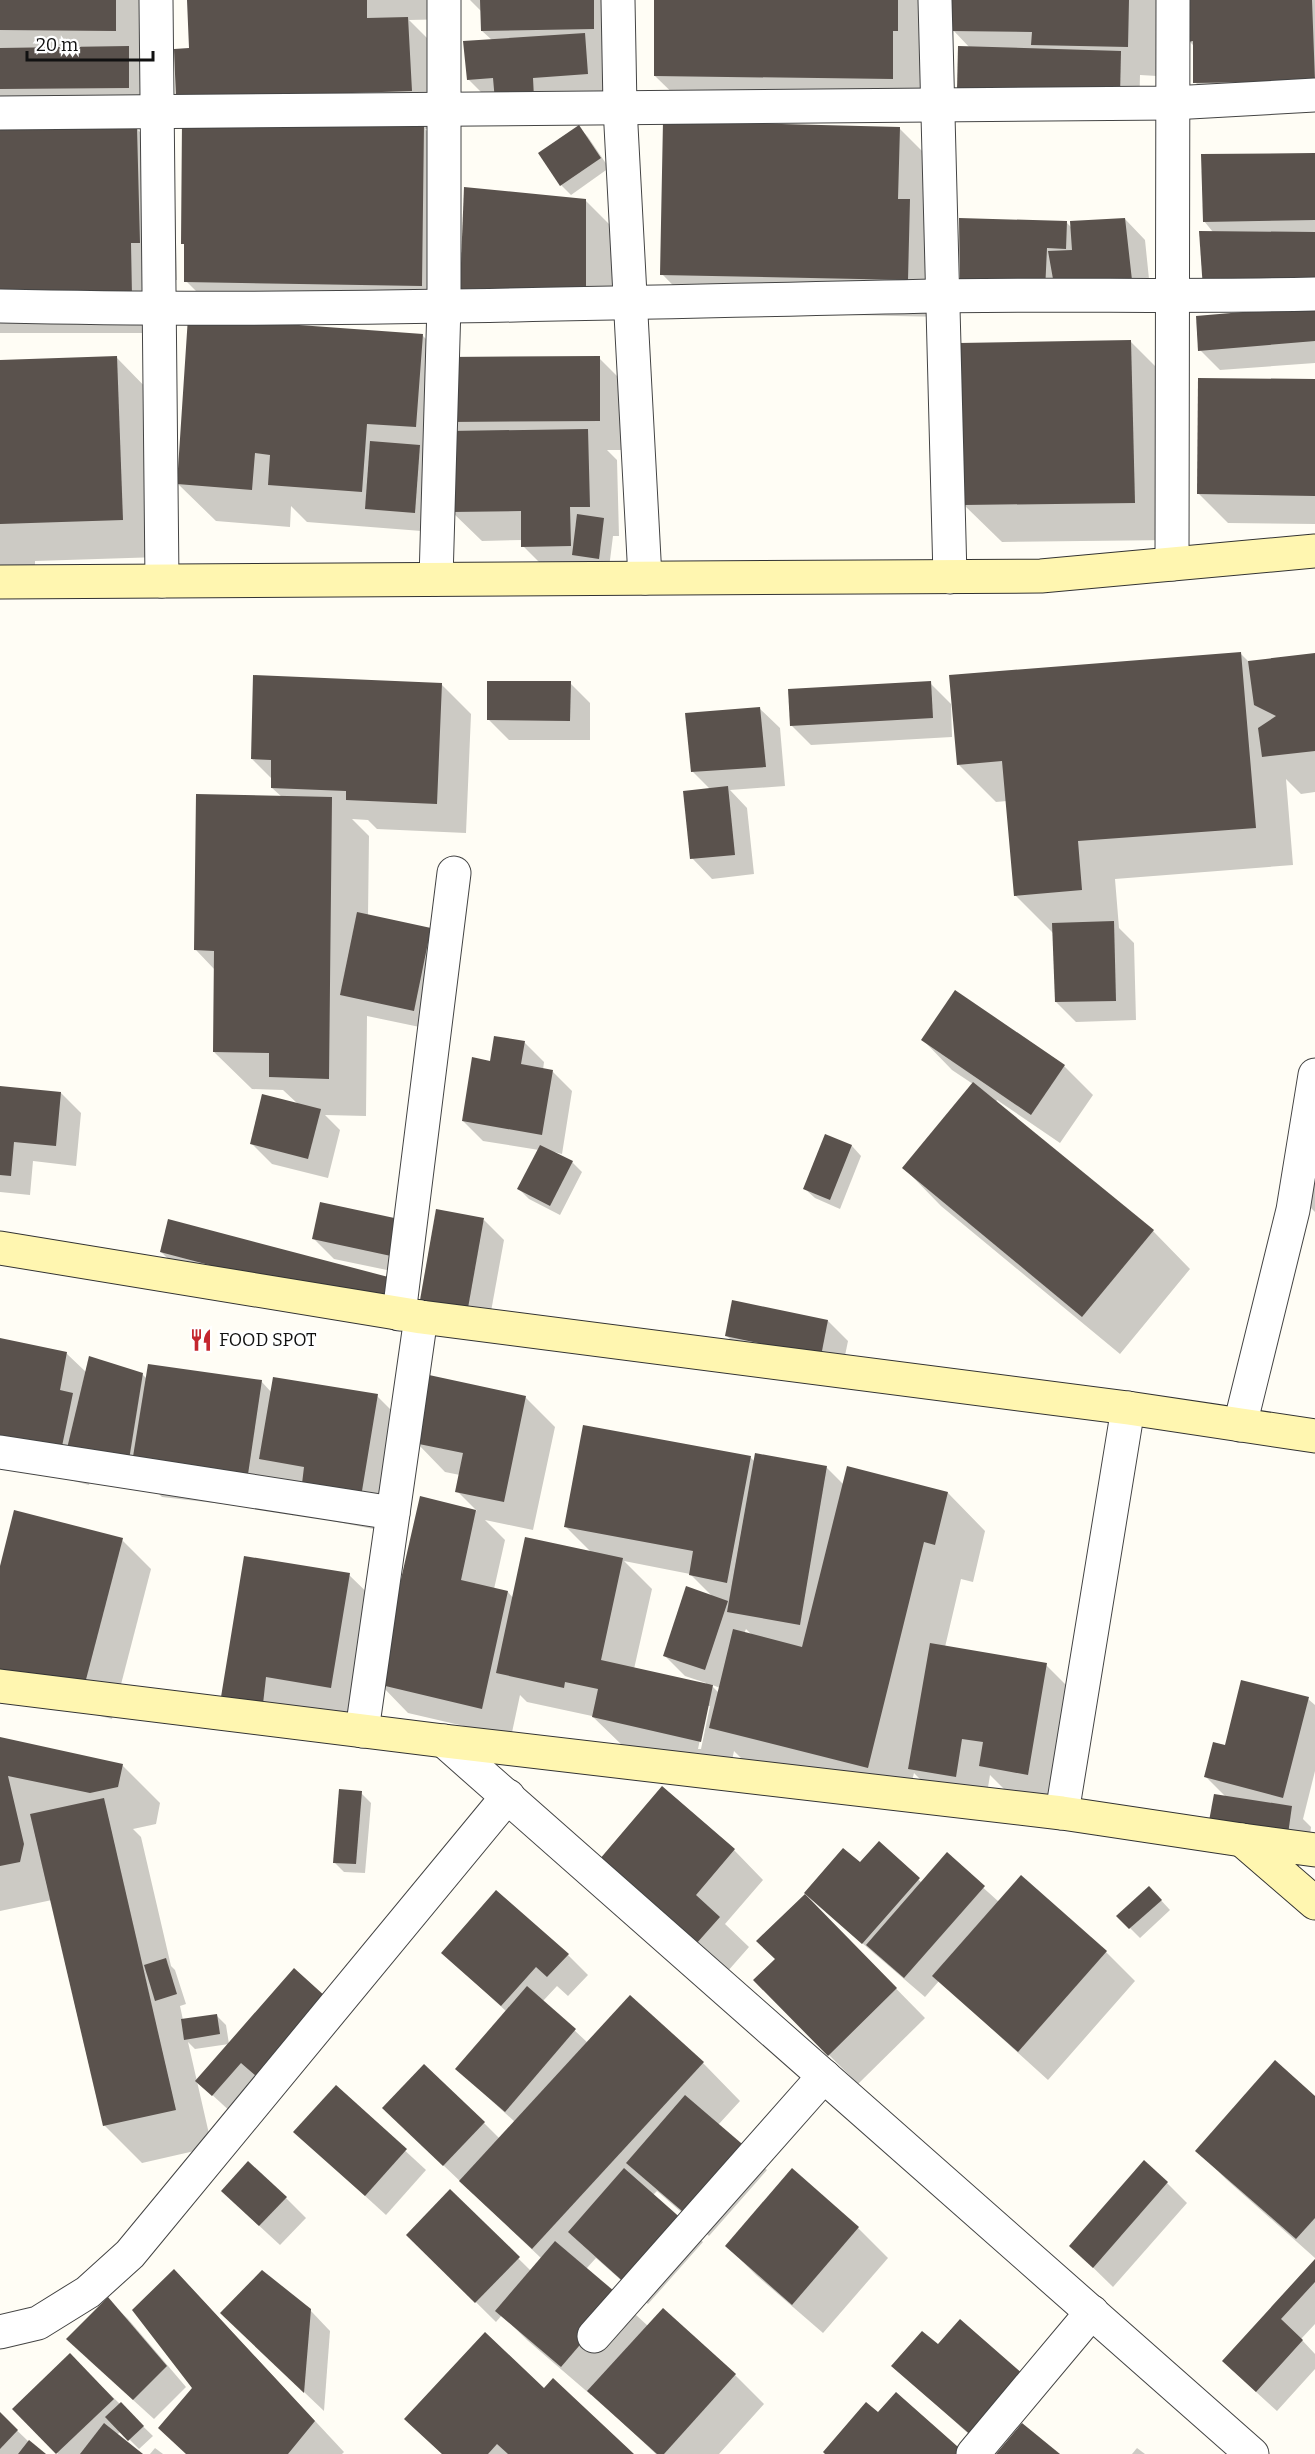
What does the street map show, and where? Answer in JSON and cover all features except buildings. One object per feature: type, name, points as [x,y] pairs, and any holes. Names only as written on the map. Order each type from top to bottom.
[{"type":"street","points":[[156,0],[162,581]]},
{"type":"street","points":[[436,579],[444,305],[444,0]]},
{"type":"street","points":[[618,0],[620,107],[645,578]]},
{"type":"street","points":[[935,0],[950,576]]},
{"type":"street","points":[[1172,564],[1173,0]]},
{"type":"street","points":[[0,113],[1172,103],[1315,95]]},
{"type":"street","points":[[0,306],[158,309],[630,304],[942,296],[1172,297],[1315,294]]},
{"type":"street","points":[[0,582],[1041,576],[1315,551]]},
{"type":"street","points":[[362,1731],[393,1513],[410,1315],[454,873]]},
{"type":"street","points":[[1240,1425],[1293,1210],[1315,1075]]},
{"type":"street","points":[[0,1248],[410,1315],[1128,1408],[1315,1436]]},
{"type":"street","points":[[1062,1813],[1128,1408]]},
{"type":"street","points":[[0,1452],[393,1513]]},
{"type":"street","points":[[0,1686],[444,1741],[1062,1813],[1315,1850]]},
{"type":"street","points":[[444,1741],[1252,2454]]},
{"type":"street","points":[[0,2332],[38,2323],[88,2292],[130,2254],[508,1797]]},
{"type":"street","points":[[1242,1840],[1315,1903]]},
{"type":"street","points":[[594,2336],[824,2076]]},
{"type":"street","points":[[973,2454],[1092,2313]]},
{"type":"place","name":"FOOD SPOT","points":[[201,1340]]}]
